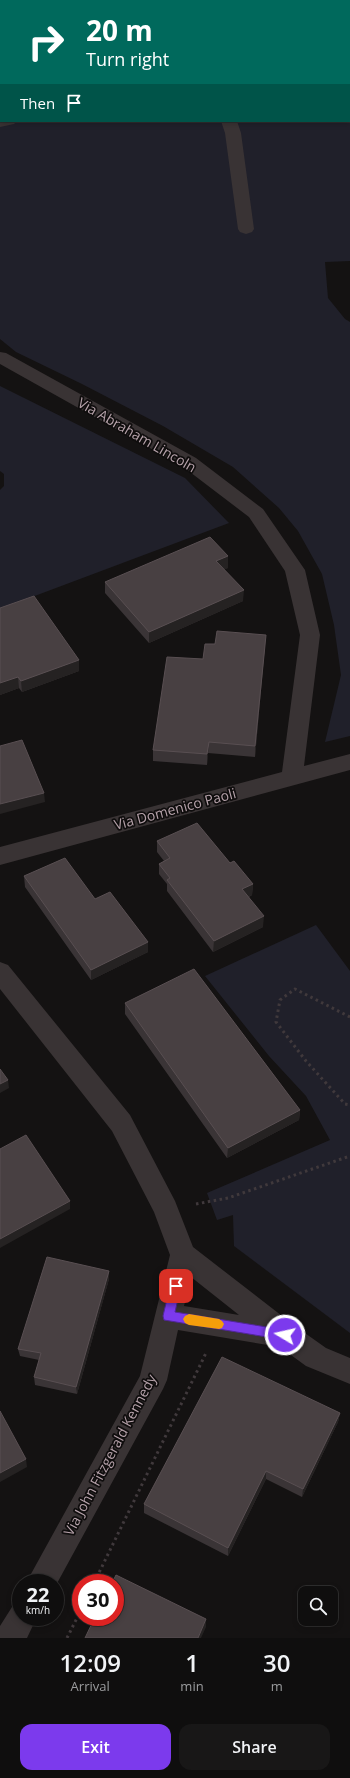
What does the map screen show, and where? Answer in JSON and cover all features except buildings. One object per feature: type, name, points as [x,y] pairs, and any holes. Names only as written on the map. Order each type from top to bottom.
[{"type":"street","points":[[229,122],[233,133],[246,229]]},
{"type":"street","name":"Via Abraham Lincoln","points":[[0,357],[188,462],[256,513],[295,570],[310,635],[292,777]]},
{"type":"street","name":"Via Domenico Paoli","points":[[0,856],[350,762]]},
{"type":"street","points":[[0,972],[121,1123],[166,1209],[183,1255],[285,1335],[316,1357],[350,1371]]},
{"type":"street","name":"Via John Fitzgerald Kennedy","points":[[46,1574],[153,1380],[183,1255]]},
{"type":"street","points":[[168,1316],[285,1335]]},
{"type":"street","points":[[10,1638],[17,1626]]},
{"type":"path","points":[[350,1017],[295,990],[280,1000],[276,1022],[306,1061],[345,1104],[350,1105]]},
{"type":"path","points":[[166,1209],[228,1198],[350,1156]]},
{"type":"path","points":[[98,1574],[210,1346]]},
{"type":"path","points":[[67,1638],[73,1626]]},
{"type":"shaded area","points":[[22,122],[350,122],[350,261],[325,262],[328,298],[345,319],[350,322],[350,736],[325,742],[341,675],[334,625],[322,574],[298,531],[279,508],[233,467],[163,426],[16,352],[0,339],[0,124]]},
{"type":"shaded area","points":[[0,386],[185,478],[229,523],[0,609],[0,490],[4,486],[4,474],[0,471]]},
{"type":"shaded area","points":[[316,925],[350,971],[350,1333],[234,1246],[233,1215],[217,1220],[207,1193],[330,1140],[306,1096],[269,1056],[205,976]]},
{"type":"slow traffic","points":[[189,1319],[219,1324]]},
{"type":"route","points":[[176,1286],[168,1316],[285,1335]]}]
